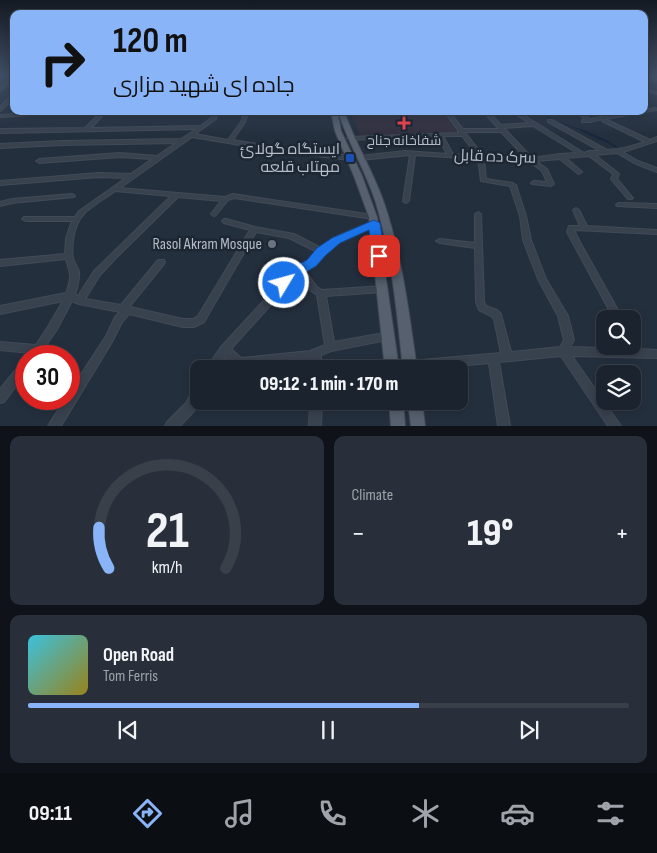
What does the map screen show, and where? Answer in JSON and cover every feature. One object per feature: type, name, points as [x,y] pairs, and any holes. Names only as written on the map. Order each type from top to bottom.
[{"type":"main road","points":[[337,115],[338,131],[379,200],[386,223],[409,360]]},
{"type":"main road","points":[[338,115],[350,138],[374,220],[391,360]]},
{"type":"main road","points":[[397,410],[398,426]]},
{"type":"main road","points":[[416,410],[418,426]]},
{"type":"street","points":[[0,110],[10,100]]},
{"type":"street","points":[[87,129],[101,115]]},
{"type":"street","points":[[75,299],[75,274],[68,256],[70,232],[76,219],[85,209],[116,189],[157,158],[194,136],[201,127],[211,121],[214,115]]},
{"type":"street","points":[[229,142],[246,115]]},
{"type":"street","points":[[449,115],[481,158],[483,180],[513,185],[523,216],[527,240],[542,279],[563,316],[569,340],[563,351]]},
{"type":"street","points":[[489,115],[531,160],[545,170],[551,184],[534,183]]},
{"type":"street","points":[[520,115],[585,153],[616,174],[614,179],[630,198]]},
{"type":"street","points":[[582,115],[591,121]]},
{"type":"street","points":[[584,121],[625,115]]},
{"type":"street","points":[[604,119],[650,142]]},
{"type":"street","points":[[550,121],[606,152]]},
{"type":"street","points":[[350,138],[440,135],[534,124]]},
{"type":"street","points":[[0,131],[201,127]]},
{"type":"street","points":[[440,135],[451,156]]},
{"type":"street","name":"سرک ده قابل","points":[[194,136],[355,158],[413,153],[531,160],[626,150],[657,139]]},
{"type":"street","points":[[0,146],[182,142]]},
{"type":"street","points":[[626,150],[638,160],[657,169]]},
{"type":"street","points":[[618,151],[636,162],[657,169]]},
{"type":"street","points":[[406,201],[413,153]]},
{"type":"street","points":[[38,161],[120,155],[157,158]]},
{"type":"street","points":[[560,156],[579,172]]},
{"type":"street","points":[[0,183],[99,175],[132,176]]},
{"type":"street","points":[[116,189],[226,199]]},
{"type":"street","points":[[41,345],[64,308],[177,194]]},
{"type":"street","points":[[0,204],[12,201],[72,196]]},
{"type":"street","points":[[214,214],[226,199],[233,196],[374,220]]},
{"type":"street","points":[[619,205],[656,205]]},
{"type":"street","points":[[576,210],[584,228]]},
{"type":"street","points":[[478,214],[480,302],[482,308],[494,313],[498,317],[507,356]]},
{"type":"street","points":[[26,219],[76,219]]},
{"type":"street","points":[[217,360],[293,274],[312,263],[336,240],[374,220]]},
{"type":"street","points":[[226,221],[291,236],[322,252]]},
{"type":"street","points":[[615,310],[571,232],[572,228],[657,232]]},
{"type":"street","points":[[0,310],[75,299],[183,324],[194,323],[202,319],[254,229]]},
{"type":"street","points":[[440,241],[478,246]]},
{"type":"street","points":[[0,263],[68,256]]},
{"type":"street","points":[[54,426],[127,310],[125,305],[161,262]]},
{"type":"street","points":[[293,274],[306,278],[314,289],[321,293],[383,289]]},
{"type":"street","points":[[321,293],[330,347]]},
{"type":"street","points":[[224,350],[240,363],[316,353],[330,347],[388,336]]},
{"type":"street","points":[[0,346],[15,349]]},
{"type":"street","points":[[563,351],[614,426]]},
{"type":"street","points":[[468,361],[563,351],[596,352]]},
{"type":"street","points":[[316,353],[316,360]]},
{"type":"street","points":[[641,353],[655,356]]},
{"type":"street","points":[[493,358],[504,426]]},
{"type":"street","points":[[0,398],[15,379]]},
{"type":"street","points":[[171,426],[190,407]]},
{"type":"street","points":[[315,426],[316,410]]},
{"type":"shaded area","name":"شفاخانه جناح","points":[[352,115],[448,115],[462,135],[361,138]]},
{"type":"waterway","points":[[545,115],[552,120],[584,131]]},
{"type":"waterway","points":[[581,130],[608,142],[635,159]]},
{"type":"place","name":"شفاخانه جناح","points":[[404,123]]},
{"type":"place","name":"ایستگاه گولائ مهتاب قلعه","points":[[350,158]]},
{"type":"place","name":"Rasol Akram Mosque","points":[[272,244]]},
{"type":"route","points":[[284,283],[293,274],[312,263],[336,240],[374,223],[379,256]]}]
